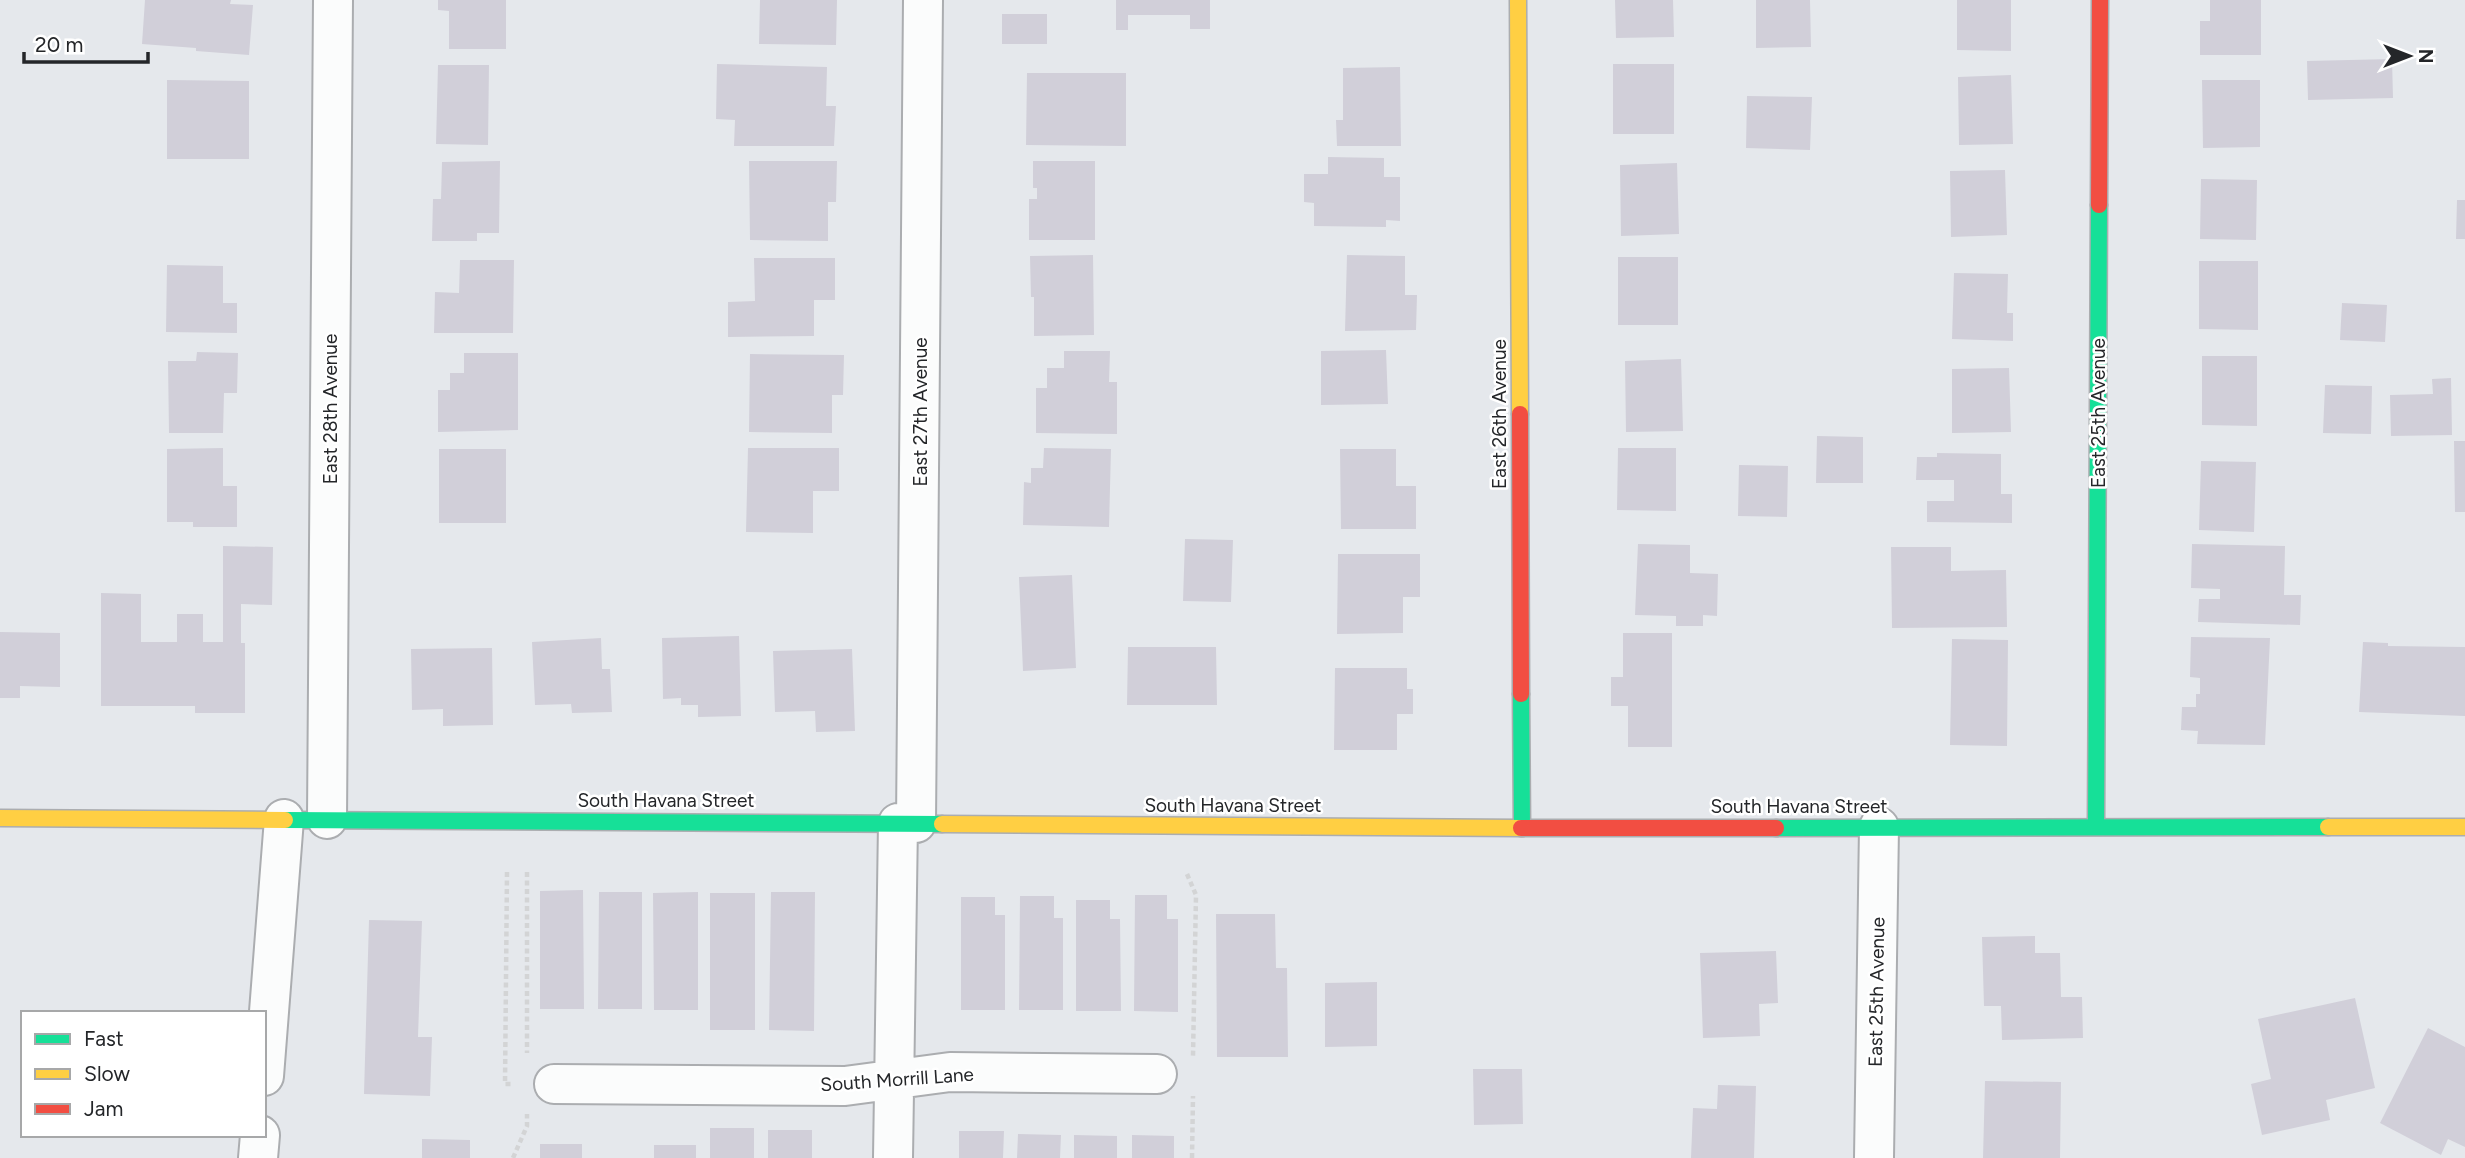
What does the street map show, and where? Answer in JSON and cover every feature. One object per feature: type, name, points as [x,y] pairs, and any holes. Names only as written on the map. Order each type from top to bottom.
[{"type":"street","name":"East 28th Avenue","points":[[327,819],[333,0]]},
{"type":"street","name":"East 27th Avenue","points":[[894,1158],[894,1078],[907,823],[923,0]]},
{"type":"street","name":"East 26th Avenue","points":[[1518,0],[1522,828]]},
{"type":"street","name":"East 25th Avenue","points":[[2096,827],[2100,0]]},
{"type":"street","name":"South Havana Street","points":[[0,818],[1522,828],[2465,827]]},
{"type":"street","points":[[266,1050],[284,819]]},
{"type":"street","name":"East 25th Avenue","points":[[1874,1158],[1879,827]]},
{"type":"street","name":"South Morrill Lane","points":[[540,1094],[845,1086],[950,1072],[1157,1074]]},
{"type":"street","points":[[258,1158],[260,1137]]},
{"type":"path","points":[[507,872],[505,1084],[516,1084]]},
{"type":"path","points":[[527,872],[527,1057]]},
{"type":"path","points":[[1187,874],[1196,895],[1193,1061]]},
{"type":"path","points":[[1192,1158],[1193,1089]]},
{"type":"path","points":[[513,1158],[540,1094]]},
{"type":"building","points":[[145,0],[231,0],[230,4],[253,5],[249,55],[142,44]]},
{"type":"building","points":[[438,0],[506,0],[506,49],[449,49],[449,11],[438,10]]},
{"type":"building","points":[[760,0],[837,0],[836,45],[759,44]]},
{"type":"building","points":[[1116,0],[1210,0],[1210,29],[1190,29],[1190,15],[1128,15],[1128,30],[1116,30]]},
{"type":"building","points":[[1615,0],[1673,0],[1674,37],[1616,38]]},
{"type":"building","points":[[1756,0],[1810,0],[1811,47],[1756,48]]},
{"type":"building","points":[[1957,0],[2011,0],[2011,51],[1957,50]]},
{"type":"building","points":[[2210,0],[2261,0],[2261,55],[2200,55],[2200,21],[2210,21]]},
{"type":"building","points":[[1002,14],[1047,14],[1047,44],[1002,44]]},
{"type":"building","points":[[2392,59],[2393,98],[2308,100],[2307,61]]},
{"type":"building","points":[[717,64],[827,67],[826,106],[836,106],[834,146],[734,146],[735,120],[716,119]]},
{"type":"building","points":[[1613,64],[1674,64],[1674,134],[1613,134]]},
{"type":"building","points":[[438,65],[489,65],[488,145],[436,144]]},
{"type":"building","points":[[1400,67],[1401,146],[1337,146],[1336,120],[1343,120],[1343,68]]},
{"type":"building","points":[[1027,73],[1126,73],[1126,146],[1026,145]]},
{"type":"building","points":[[2011,75],[2013,144],[1959,145],[1958,77]]},
{"type":"building","points":[[167,80],[249,81],[249,159],[167,159]]},
{"type":"building","points":[[2202,80],[2260,80],[2260,147],[2203,148]]},
{"type":"building","points":[[1747,96],[1812,97],[1810,150],[1746,148]]},
{"type":"building","points":[[1328,157],[1384,158],[1384,177],[1400,177],[1400,221],[1386,220],[1386,227],[1314,226],[1314,203],[1304,202],[1304,174],[1328,174]]},
{"type":"building","points":[[500,161],[499,233],[477,233],[477,241],[432,241],[433,199],[441,199],[442,162]]},
{"type":"building","points":[[749,161],[837,161],[836,202],[828,202],[828,241],[750,240]]},
{"type":"building","points":[[1033,161],[1095,161],[1095,240],[1029,240],[1029,199],[1037,199],[1037,188],[1033,188]]},
{"type":"building","points":[[1677,163],[1679,234],[1621,236],[1620,165]]},
{"type":"building","points":[[2005,170],[2007,235],[1951,237],[1950,171]]},
{"type":"building","points":[[2201,179],[2257,180],[2256,240],[2200,239]]},
{"type":"building","points":[[2457,200],[2465,200],[2465,239],[2456,239]]},
{"type":"building","points":[[1093,255],[1094,335],[1034,336],[1030,256]]},
{"type":"building","points":[[1347,255],[1405,256],[1405,295],[1417,295],[1416,330],[1345,331]]},
{"type":"building","points":[[1618,257],[1678,257],[1678,325],[1618,325]]},
{"type":"building","points":[[754,258],[835,258],[835,300],[814,300],[814,336],[728,337],[728,302],[755,301]]},
{"type":"building","points":[[460,260],[514,260],[513,333],[434,333],[435,292],[459,293]]},
{"type":"building","points":[[2199,261],[2258,261],[2258,330],[2199,329]]},
{"type":"building","points":[[167,265],[223,266],[223,303],[237,303],[237,333],[166,332]]},
{"type":"building","points":[[1954,273],[2008,274],[2007,313],[2013,313],[2013,341],[1952,339]]},
{"type":"building","points":[[2342,303],[2387,305],[2385,342],[2340,340]]},
{"type":"building","points":[[1386,350],[1388,404],[1321,405],[1321,351]]},
{"type":"building","points":[[1064,351],[1110,351],[1109,382],[1117,382],[1117,434],[1036,433],[1036,388],[1047,388],[1047,368],[1064,368]]},
{"type":"building","points":[[197,352],[238,353],[237,393],[224,393],[223,433],[169,433],[168,361],[196,361]]},
{"type":"building","points":[[464,353],[518,353],[518,430],[438,432],[438,390],[450,390],[450,373],[464,373]]},
{"type":"building","points":[[750,354],[844,355],[843,395],[832,395],[832,433],[749,432]]},
{"type":"building","points":[[2202,356],[2257,356],[2257,426],[2202,425]]},
{"type":"building","points":[[1681,359],[1683,431],[1626,432],[1625,361]]},
{"type":"building","points":[[2009,368],[2011,432],[1952,433],[1952,369]]},
{"type":"building","points":[[2451,378],[2452,435],[2391,436],[2390,395],[2433,394],[2432,379]]},
{"type":"building","points":[[2325,385],[2372,386],[2371,434],[2323,433]]},
{"type":"building","points":[[1817,436],[1863,437],[1863,483],[1816,483]]},
{"type":"building","points":[[2454,441],[2465,441],[2465,512],[2455,512]]},
{"type":"building","points":[[223,448],[223,486],[237,486],[237,527],[193,527],[193,522],[167,522],[167,449]]},
{"type":"building","points":[[748,448],[839,448],[839,491],[813,491],[813,533],[746,532]]},
{"type":"building","points":[[1044,448],[1111,449],[1109,527],[1023,525],[1024,482],[1031,483],[1031,468],[1043,468]]},
{"type":"building","points":[[1618,448],[1676,448],[1676,511],[1617,510]]},
{"type":"building","points":[[439,449],[506,449],[506,523],[439,523]]},
{"type":"building","points":[[1340,449],[1396,449],[1396,486],[1416,486],[1416,529],[1341,529]]},
{"type":"building","points":[[1937,453],[2001,454],[2001,494],[2012,494],[2012,523],[1927,522],[1927,501],[1954,501],[1954,480],[1916,480],[1917,457],[1937,457]]},
{"type":"building","points":[[2201,461],[2256,462],[2254,532],[2199,530]]},
{"type":"building","points":[[1739,465],[1788,466],[1787,517],[1738,516]]},
{"type":"building","points":[[1185,539],[1233,540],[1231,602],[1183,601]]},
{"type":"building","points":[[1638,544],[1690,545],[1690,573],[1718,574],[1717,616],[1703,615],[1703,626],[1676,626],[1676,616],[1635,615]]},
{"type":"building","points":[[2192,544],[2285,546],[2284,595],[2301,595],[2300,625],[2198,622],[2199,599],[2220,599],[2220,589],[2191,588]]},
{"type":"building","points":[[223,546],[273,547],[272,605],[241,604],[241,643],[245,643],[245,713],[195,713],[195,706],[101,706],[101,593],[141,594],[141,642],[177,642],[177,614],[203,614],[203,642],[223,642]]},
{"type":"building","points":[[1891,547],[1951,547],[1951,571],[2006,570],[2007,627],[1892,628]]},
{"type":"building","points":[[1338,554],[1420,554],[1420,597],[1403,597],[1403,633],[1337,634]]},
{"type":"building","points":[[1072,575],[1076,668],[1023,671],[1019,577]]},
{"type":"building","points":[[0,632],[60,633],[60,687],[20,686],[20,698],[0,698]]},
{"type":"building","points":[[1623,633],[1672,633],[1672,747],[1628,747],[1628,706],[1611,706],[1611,677],[1623,677]]},
{"type":"building","points":[[739,636],[741,716],[698,717],[698,705],[681,705],[681,698],[663,699],[662,638]]},
{"type":"building","points":[[2191,637],[2270,638],[2265,745],[2197,744],[2198,731],[2181,730],[2182,707],[2196,707],[2196,694],[2200,694],[2200,678],[2190,677]]},
{"type":"building","points":[[601,638],[602,669],[610,669],[612,712],[572,713],[571,704],[535,705],[532,642]]},
{"type":"building","points":[[1952,639],[2008,640],[2007,746],[1950,745]]},
{"type":"building","points":[[2363,642],[2388,643],[2388,646],[2465,647],[2465,716],[2359,712]]},
{"type":"building","points":[[1128,647],[1216,647],[1217,705],[1127,705]]},
{"type":"building","points":[[492,648],[493,725],[443,726],[443,709],[412,710],[411,649]]},
{"type":"building","points":[[852,649],[855,731],[816,732],[815,711],[775,712],[773,651]]},
{"type":"building","points":[[1335,668],[1407,668],[1407,689],[1413,689],[1413,714],[1397,714],[1397,750],[1334,750]]},
{"type":"building","points":[[583,890],[584,1009],[540,1009],[540,891]]},
{"type":"building","points":[[599,892],[642,892],[642,1009],[598,1009]]},
{"type":"building","points":[[698,892],[698,1010],[654,1010],[653,893]]},
{"type":"building","points":[[771,892],[815,892],[814,1031],[769,1030]]},
{"type":"building","points":[[710,893],[755,893],[755,1030],[710,1030]]},
{"type":"building","points":[[1135,895],[1167,895],[1167,919],[1178,919],[1178,1012],[1134,1011]]},
{"type":"building","points":[[1020,896],[1054,896],[1054,918],[1063,918],[1063,1010],[1019,1010]]},
{"type":"building","points":[[961,897],[995,897],[995,915],[1005,915],[1005,1010],[961,1010]]},
{"type":"building","points":[[1076,900],[1110,900],[1110,919],[1120,919],[1121,1011],[1076,1011]]},
{"type":"building","points":[[1216,914],[1275,914],[1276,968],[1287,968],[1288,1057],[1217,1057]]},
{"type":"building","points":[[369,920],[422,921],[418,1037],[432,1037],[430,1096],[364,1094]]},
{"type":"building","points":[[2035,936],[2035,953],[2060,953],[2061,997],[2082,997],[2083,1038],[2002,1040],[2001,1006],[1984,1006],[1982,937]]},
{"type":"building","points":[[1776,951],[1778,1003],[1759,1004],[1760,1036],[1703,1038],[1700,953]]},
{"type":"building","points":[[1377,982],[1377,1046],[1325,1047],[1325,983]]},
{"type":"building","points":[[2355,998],[2375,1088],[2326,1100],[2330,1120],[2262,1135],[2251,1084],[2271,1079],[2258,1019]]},
{"type":"building","points":[[2428,1028],[2465,1047],[2465,1147],[2448,1139],[2441,1155],[2380,1123]]},
{"type":"building","points":[[1473,1069],[1522,1069],[1523,1124],[1474,1125]]},
{"type":"building","points":[[1985,1081],[2061,1082],[2060,1158],[1983,1158]]},
{"type":"building","points":[[1718,1085],[1756,1086],[1754,1158],[1691,1158],[1693,1108],[1717,1109]]},
{"type":"building","points":[[710,1128],[754,1128],[754,1158],[710,1158]]},
{"type":"building","points":[[768,1130],[812,1130],[812,1158],[768,1158]]},
{"type":"building","points":[[959,1131],[1004,1131],[1003,1158],[959,1158]]},
{"type":"building","points":[[1018,1134],[1061,1135],[1060,1158],[1017,1158]]},
{"type":"building","points":[[1074,1135],[1117,1136],[1117,1158],[1074,1158]]},
{"type":"building","points":[[1132,1135],[1174,1136],[1174,1158],[1132,1158]]},
{"type":"building","points":[[422,1139],[470,1140],[470,1158],[422,1158]]},
{"type":"building","points":[[540,1144],[582,1144],[582,1158],[540,1158]]},
{"type":"building","points":[[654,1145],[696,1145],[696,1158],[654,1158]]},
{"type":"traffic: fast","points":[[2096,827],[2099,205]]},
{"type":"traffic: fast","points":[[1521,694],[1522,828]]},
{"type":"traffic: fast","points":[[285,820],[942,824]]},
{"type":"traffic: fast","points":[[1776,828],[2328,827]]},
{"type":"traffic: slow","points":[[1518,0],[1520,414]]},
{"type":"traffic: slow","points":[[0,818],[285,820]]},
{"type":"traffic: slow","points":[[942,824],[1521,828]]},
{"type":"traffic: slow","points":[[2328,827],[2465,827]]},
{"type":"traffic: jam","points":[[2099,205],[2100,0]]},
{"type":"traffic: jam","points":[[1520,414],[1521,694]]},
{"type":"traffic: jam","points":[[1521,828],[1776,828]]}]
